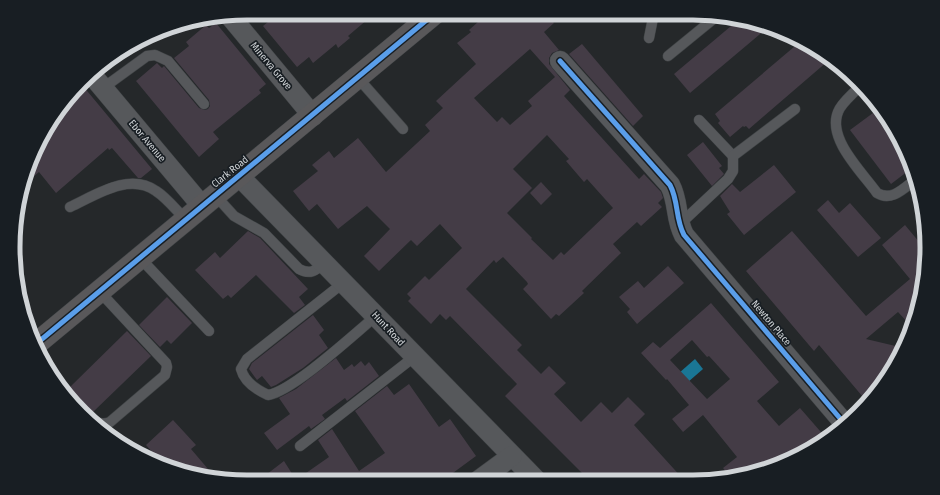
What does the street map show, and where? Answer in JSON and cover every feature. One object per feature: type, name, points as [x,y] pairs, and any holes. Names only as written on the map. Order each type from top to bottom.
[{"type":"street","name":"Minerva Grove","points":[[233,20],[313,116]]},
{"type":"street","name":"Clark Road","points":[[40,341],[313,116],[358,78],[421,20]]},
{"type":"street","points":[[560,61],[670,185],[676,196],[681,230]]},
{"type":"street","name":"Ebor Avenue","points":[[97,82],[201,207]]},
{"type":"street","name":"Hunt Road","points":[[239,176],[325,263],[414,357],[531,475]]},
{"type":"street","name":"Newton Place","points":[[681,230],[841,420]]},
{"type":"street","points":[[486,475],[512,456]]},
{"type":"lane","points":[[649,38],[653,20]]},
{"type":"lane","points":[[668,56],[711,21]]},
{"type":"lane","points":[[97,82],[147,56],[155,55],[168,61],[204,104]]},
{"type":"lane","points":[[358,78],[403,129]]},
{"type":"lane","points":[[856,90],[838,111],[835,124],[839,140],[877,192],[887,197],[893,196],[910,183]]},
{"type":"lane","points":[[733,156],[795,109]]},
{"type":"lane","points":[[681,230],[728,179],[733,171],[733,156],[699,120]]},
{"type":"lane","points":[[70,207],[119,184],[143,185],[201,207],[234,216],[264,233],[299,269],[311,273],[325,263]]},
{"type":"lane","points":[[140,258],[209,331]]},
{"type":"lane","points":[[343,283],[247,359],[241,369],[242,374],[253,386],[268,395],[276,394],[294,383],[376,316]]},
{"type":"lane","points":[[100,292],[166,363],[167,367],[165,375],[110,422],[103,424]]},
{"type":"lane","points":[[300,446],[414,357]]},
{"type":"water","points":[[695,359],[703,369],[680,389],[671,380]]},
{"type":"building","points":[[270,20],[367,20],[348,36],[350,38],[338,48],[336,44],[313,63],[309,57],[297,67],[263,26]]},
{"type":"building","points":[[480,20],[551,20],[554,23],[544,32],[559,50],[552,53],[549,58],[549,64],[570,90],[564,96],[639,179],[644,174],[661,192],[663,198],[658,203],[662,207],[641,226],[637,222],[613,244],[621,253],[582,291],[584,293],[559,316],[556,314],[551,319],[523,289],[528,284],[527,282],[503,257],[496,263],[494,260],[466,289],[522,345],[517,350],[541,374],[549,366],[566,383],[554,394],[581,422],[601,402],[612,413],[628,397],[645,414],[634,425],[679,475],[584,475],[505,396],[517,384],[450,316],[446,320],[440,314],[431,324],[408,301],[411,298],[407,294],[425,276],[429,280],[462,248],[440,224],[417,246],[411,240],[379,271],[364,256],[390,229],[367,206],[338,229],[317,204],[309,211],[293,191],[318,171],[312,165],[329,151],[334,158],[358,138],[386,172],[430,131],[425,125],[443,108],[436,101],[476,64],[457,43],[471,32],[469,30]],"holes":[[[530,49],[555,77],[528,101],[532,106],[510,125],[502,117],[497,122],[474,98]],[[547,135],[569,159],[566,161],[584,182],[587,179],[613,208],[564,255],[561,252],[553,260],[507,213],[532,188],[513,169]]]},
{"type":"building","points":[[216,23],[266,84],[259,90],[261,93],[213,132],[219,139],[199,157],[136,81],[157,63],[162,68],[164,66],[199,108],[205,110],[208,109],[210,106],[209,100],[174,58],[189,46],[186,42],[206,25],[209,28]]},
{"type":"building","points":[[734,24],[763,31],[690,93],[674,74]]},
{"type":"building","points":[[582,44],[643,116],[633,126],[569,54]]},
{"type":"building","points":[[796,45],[826,63],[749,129],[746,126],[743,126],[730,137],[718,123],[720,121],[715,114]]},
{"type":"building","points":[[85,89],[152,169],[141,178],[138,178],[112,148],[109,150],[108,148],[56,193],[39,172],[31,179],[37,160],[50,134],[67,109],[72,105],[71,104],[76,97]]},
{"type":"building","points":[[873,113],[897,146],[907,172],[891,184],[850,130]]},
{"type":"building","points":[[703,142],[722,166],[719,168],[724,174],[712,186],[687,155]]},
{"type":"building","points":[[774,165],[796,192],[744,235],[727,214],[730,212],[720,196],[732,184],[740,192]]},
{"type":"building","points":[[541,182],[552,194],[541,205],[530,193]]},
{"type":"building","points":[[828,200],[839,213],[850,203],[881,238],[858,257],[817,210]]},
{"type":"building","points":[[905,225],[920,243],[920,262],[916,292],[908,322],[898,312],[866,339],[898,347],[882,374],[864,398],[819,345],[814,351],[746,271],[792,231],[866,316],[910,279],[882,245]]},
{"type":"building","points":[[248,231],[260,238],[308,289],[299,297],[305,305],[294,313],[256,275],[231,298],[228,295],[223,299],[195,270],[215,252],[220,258]]},
{"type":"building","points":[[668,266],[684,283],[637,324],[627,312],[630,309],[619,297],[638,281],[644,288]]},
{"type":"building","points":[[167,297],[192,323],[171,344],[167,340],[160,347],[139,325]]},
{"type":"building","points":[[711,303],[779,382],[757,401],[779,426],[800,408],[823,434],[806,445],[780,458],[737,471],[727,472],[723,468],[737,457],[703,415],[683,432],[672,419],[689,405],[667,379],[666,380],[641,353],[653,342],[660,348]],"holes":[[[692,340],[707,357],[709,356],[730,379],[707,399],[670,360]]]},
{"type":"building","points":[[313,315],[324,330],[319,335],[328,348],[303,368],[276,385],[271,387],[262,376],[257,380],[249,369],[252,363]]},
{"type":"building","points":[[127,331],[151,356],[93,412],[69,388]]},
{"type":"building","points":[[336,358],[344,370],[352,364],[354,367],[361,361],[365,366],[369,362],[379,376],[347,401],[345,398],[322,415],[325,419],[311,429],[309,426],[277,450],[264,433],[290,414],[279,398],[296,389]]},
{"type":"building","points":[[409,384],[439,427],[450,419],[476,456],[450,475],[303,475],[329,457],[318,440],[332,429],[359,471],[385,453],[355,411],[387,386],[394,395]]},
{"type":"building","points":[[173,420],[196,445],[191,449],[211,472],[160,458],[156,456],[146,445]]},
{"type":"building","points":[[284,461],[293,475],[266,475]]},
{"type":"cycle path","points":[[40,341],[427,20]]},
{"type":"cycle path","points":[[560,61],[670,185],[675,198],[679,222],[684,235],[842,420]]}]
